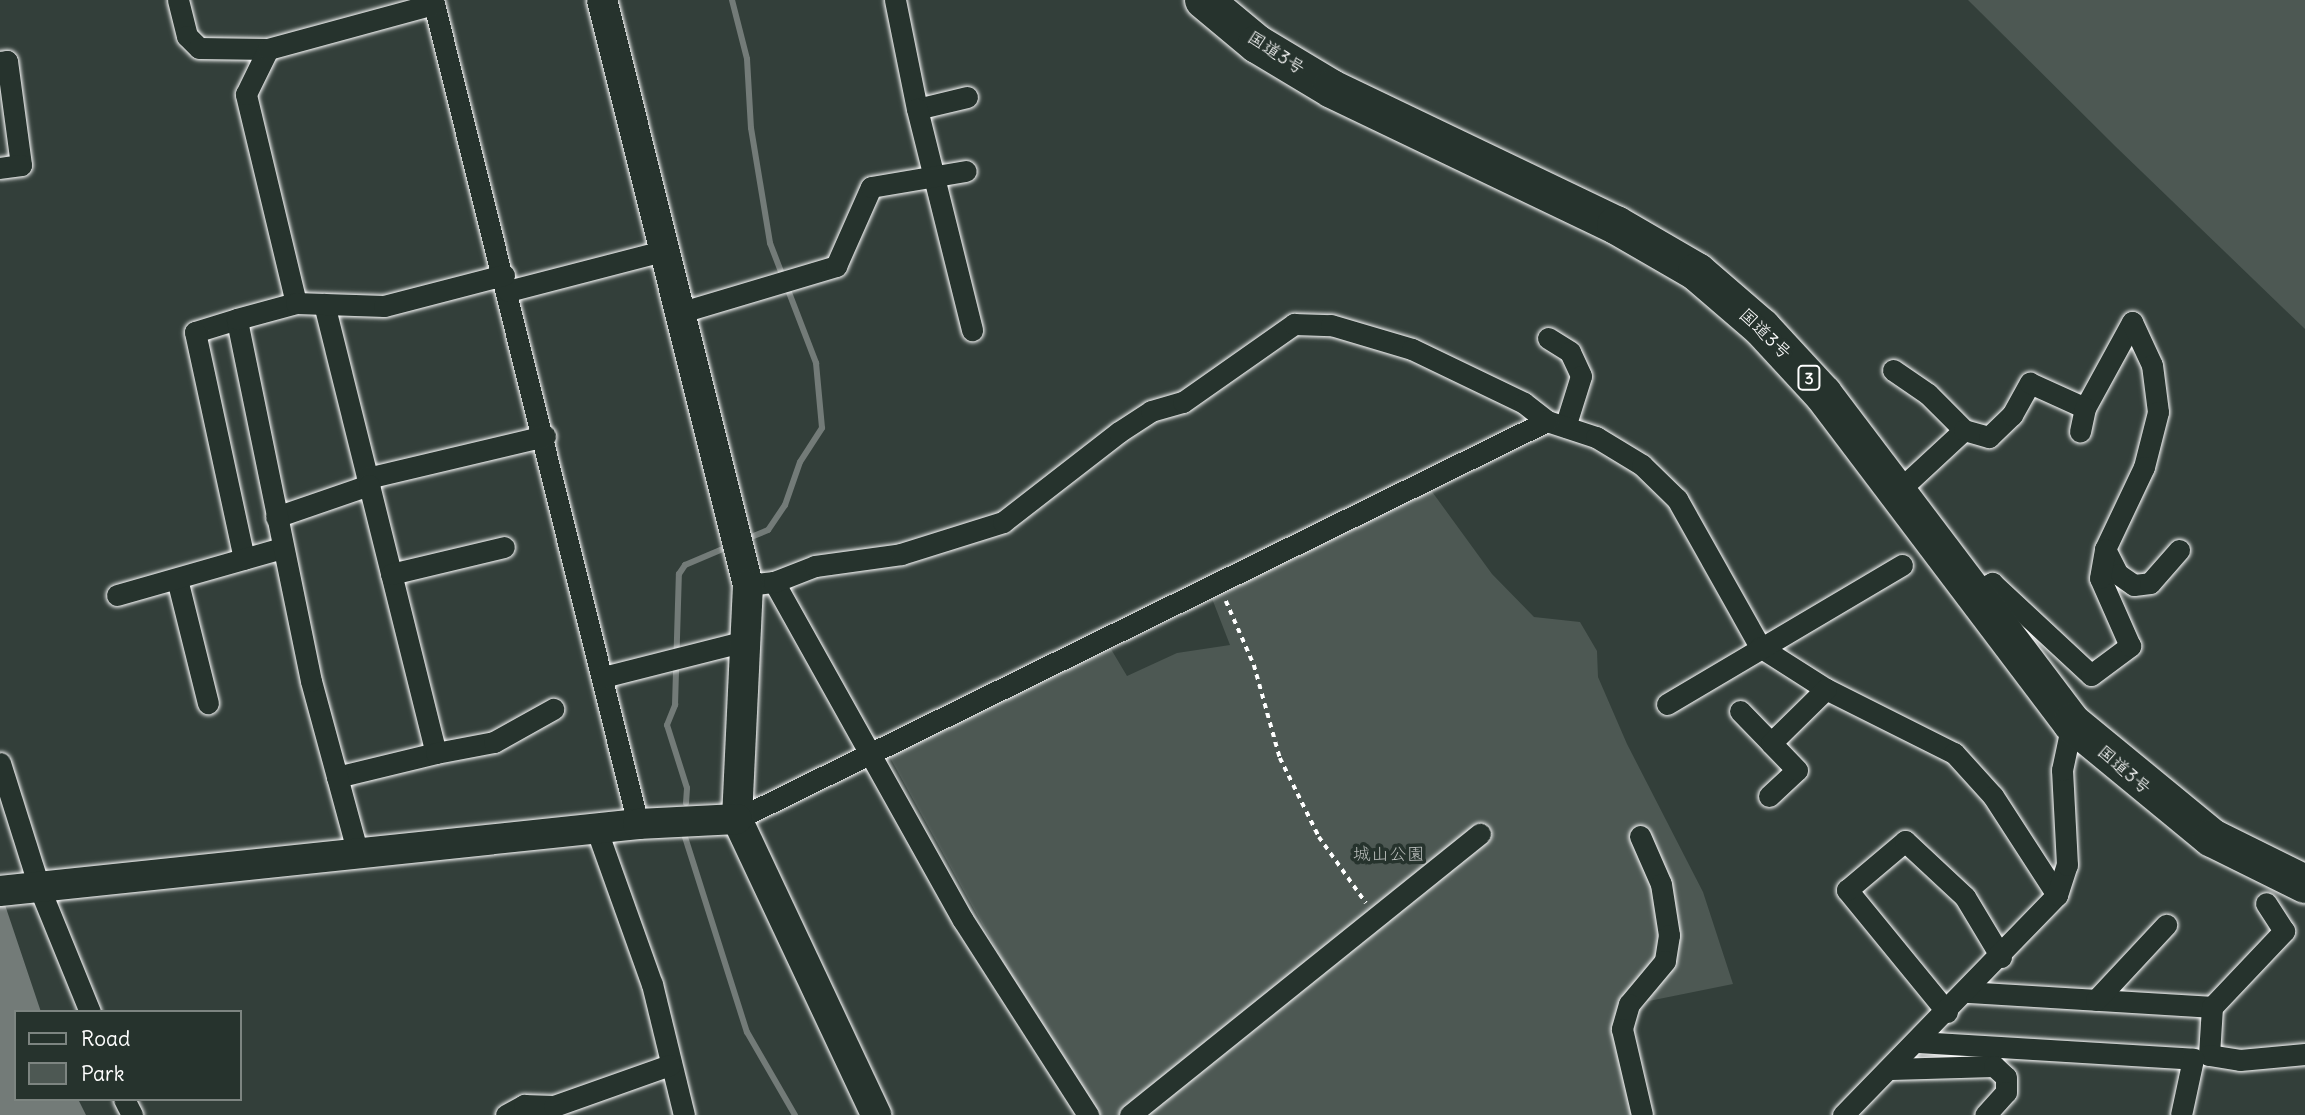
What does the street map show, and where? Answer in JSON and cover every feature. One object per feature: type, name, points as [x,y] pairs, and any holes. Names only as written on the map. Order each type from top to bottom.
[{"type":"highway","name":"国道3号","points":[[1204,0],[1257,44],[1332,89],[1616,225],[1697,272],[1762,328],[1823,394],[2072,723],[2212,838],[2305,884]]},
{"type":"street","points":[[178,0],[187,36],[199,48],[268,48],[434,2],[545,436],[638,824]]},
{"type":"street","points":[[602,0],[682,312],[761,583],[869,757],[963,920],[1088,1115]]},
{"type":"street","points":[[895,0],[917,109],[936,176],[972,330]]},
{"type":"street","points":[[268,48],[246,94],[296,303]]},
{"type":"street","points":[[0,62],[7,61],[21,165],[0,168]]},
{"type":"street","points":[[917,109],[967,97]]},
{"type":"street","points":[[682,312],[836,266],[871,187],[966,171]]},
{"type":"street","points":[[244,559],[195,332],[296,303],[384,306],[667,250]]},
{"type":"street","points":[[324,304],[436,753]]},
{"type":"street","points":[[237,319],[282,548],[358,854]]},
{"type":"street","points":[[761,583],[815,566],[938,544],[1003,522],[1150,411],[1183,402],[1294,324],[1310,320],[1412,349],[1524,403],[1556,424],[1596,437],[1642,465],[1677,499],[1760,647],[1826,689],[1954,753],[1993,796],[2056,895]]},
{"type":"street","points":[[1973,593],[1992,583],[2091,675],[2130,646],[2100,578],[2105,549],[2144,467],[2158,412],[2152,365],[2132,322],[2085,408],[2080,431]]},
{"type":"street","points":[[0,891],[596,828],[737,819],[869,757],[1217,584],[1556,424],[1581,376],[1570,352],[1548,338]]},
{"type":"street","points":[[1893,370],[1928,394],[1964,430],[1989,437],[2012,415],[2030,383],[2085,408]]},
{"type":"street","points":[[1897,492],[1964,430]]},
{"type":"street","points":[[276,517],[368,482],[545,436]]},
{"type":"street","points":[[391,575],[504,547]]},
{"type":"street","points":[[117,595],[282,548]]},
{"type":"street","points":[[2105,549],[2118,574],[2134,585],[2150,583],[2179,550]]},
{"type":"street","points":[[1667,704],[1902,565]]},
{"type":"street","points":[[177,579],[208,703]]},
{"type":"street","points":[[761,583],[745,641],[737,819],[876,1115]]},
{"type":"street","points":[[603,677],[745,641]]},
{"type":"street","points":[[1771,743],[1826,689]]},
{"type":"street","points":[[337,777],[494,742],[553,709]]},
{"type":"street","points":[[1740,711],[1797,770],[1769,796]]},
{"type":"street","points":[[1843,1115],[2001,957],[2056,895],[2067,865],[2062,770],[2072,723]]},
{"type":"street","points":[[0,763],[35,888],[89,1010]]},
{"type":"street","points":[[596,828],[652,984],[684,1115]]},
{"type":"street","points":[[1130,1115],[1480,834]]},
{"type":"street","points":[[1640,836],[1661,884],[1669,935],[1665,961],[1629,1004],[1622,1029],[1642,1115]]},
{"type":"street","points":[[1947,1012],[1847,890],[1905,841],[1965,897],[2001,957]]},
{"type":"street","points":[[2181,1115],[2201,1057],[2212,1007],[2284,931],[2266,903]]},
{"type":"street","points":[[2096,1000],[2166,925]]},
{"type":"street","points":[[1967,992],[2212,1007]]},
{"type":"street","points":[[1918,1042],[2240,1060],[2305,1054]]},
{"type":"street","points":[[506,1115],[524,1105],[554,1106],[670,1065]]},
{"type":"street","points":[[1891,1069],[1994,1066],[2006,1077],[2006,1092],[1985,1115]]},
{"type":"path","points":[[1217,584],[1254,665],[1280,758],[1319,837],[1376,916]]},
{"type":"green space","points":[[1968,0],[2305,0],[2305,329],[2115,146]]},
{"type":"green space","name":"城山公園","points":[[1425,482],[1492,574],[1534,617],[1580,622],[1597,651],[1598,677],[1627,744],[1703,892],[1733,984],[1629,1005],[1636,1115],[1088,1115],[888,754],[1105,639],[1127,676],[1177,653],[1230,645],[1211,596]]},
{"type":"shaded area","points":[[0,890],[40,1010],[14,1010],[14,1101],[79,1101],[86,1115],[0,1115]]},
{"type":"waterway","points":[[732,0],[747,59],[751,128],[770,243],[816,363],[822,428],[800,462],[785,505],[768,530],[754,536]]},
{"type":"waterway","points":[[686,803],[687,788],[667,725],[675,705],[679,574],[685,565],[721,550]]},
{"type":"waterway","points":[[685,837],[747,1032],[795,1115]]}]
